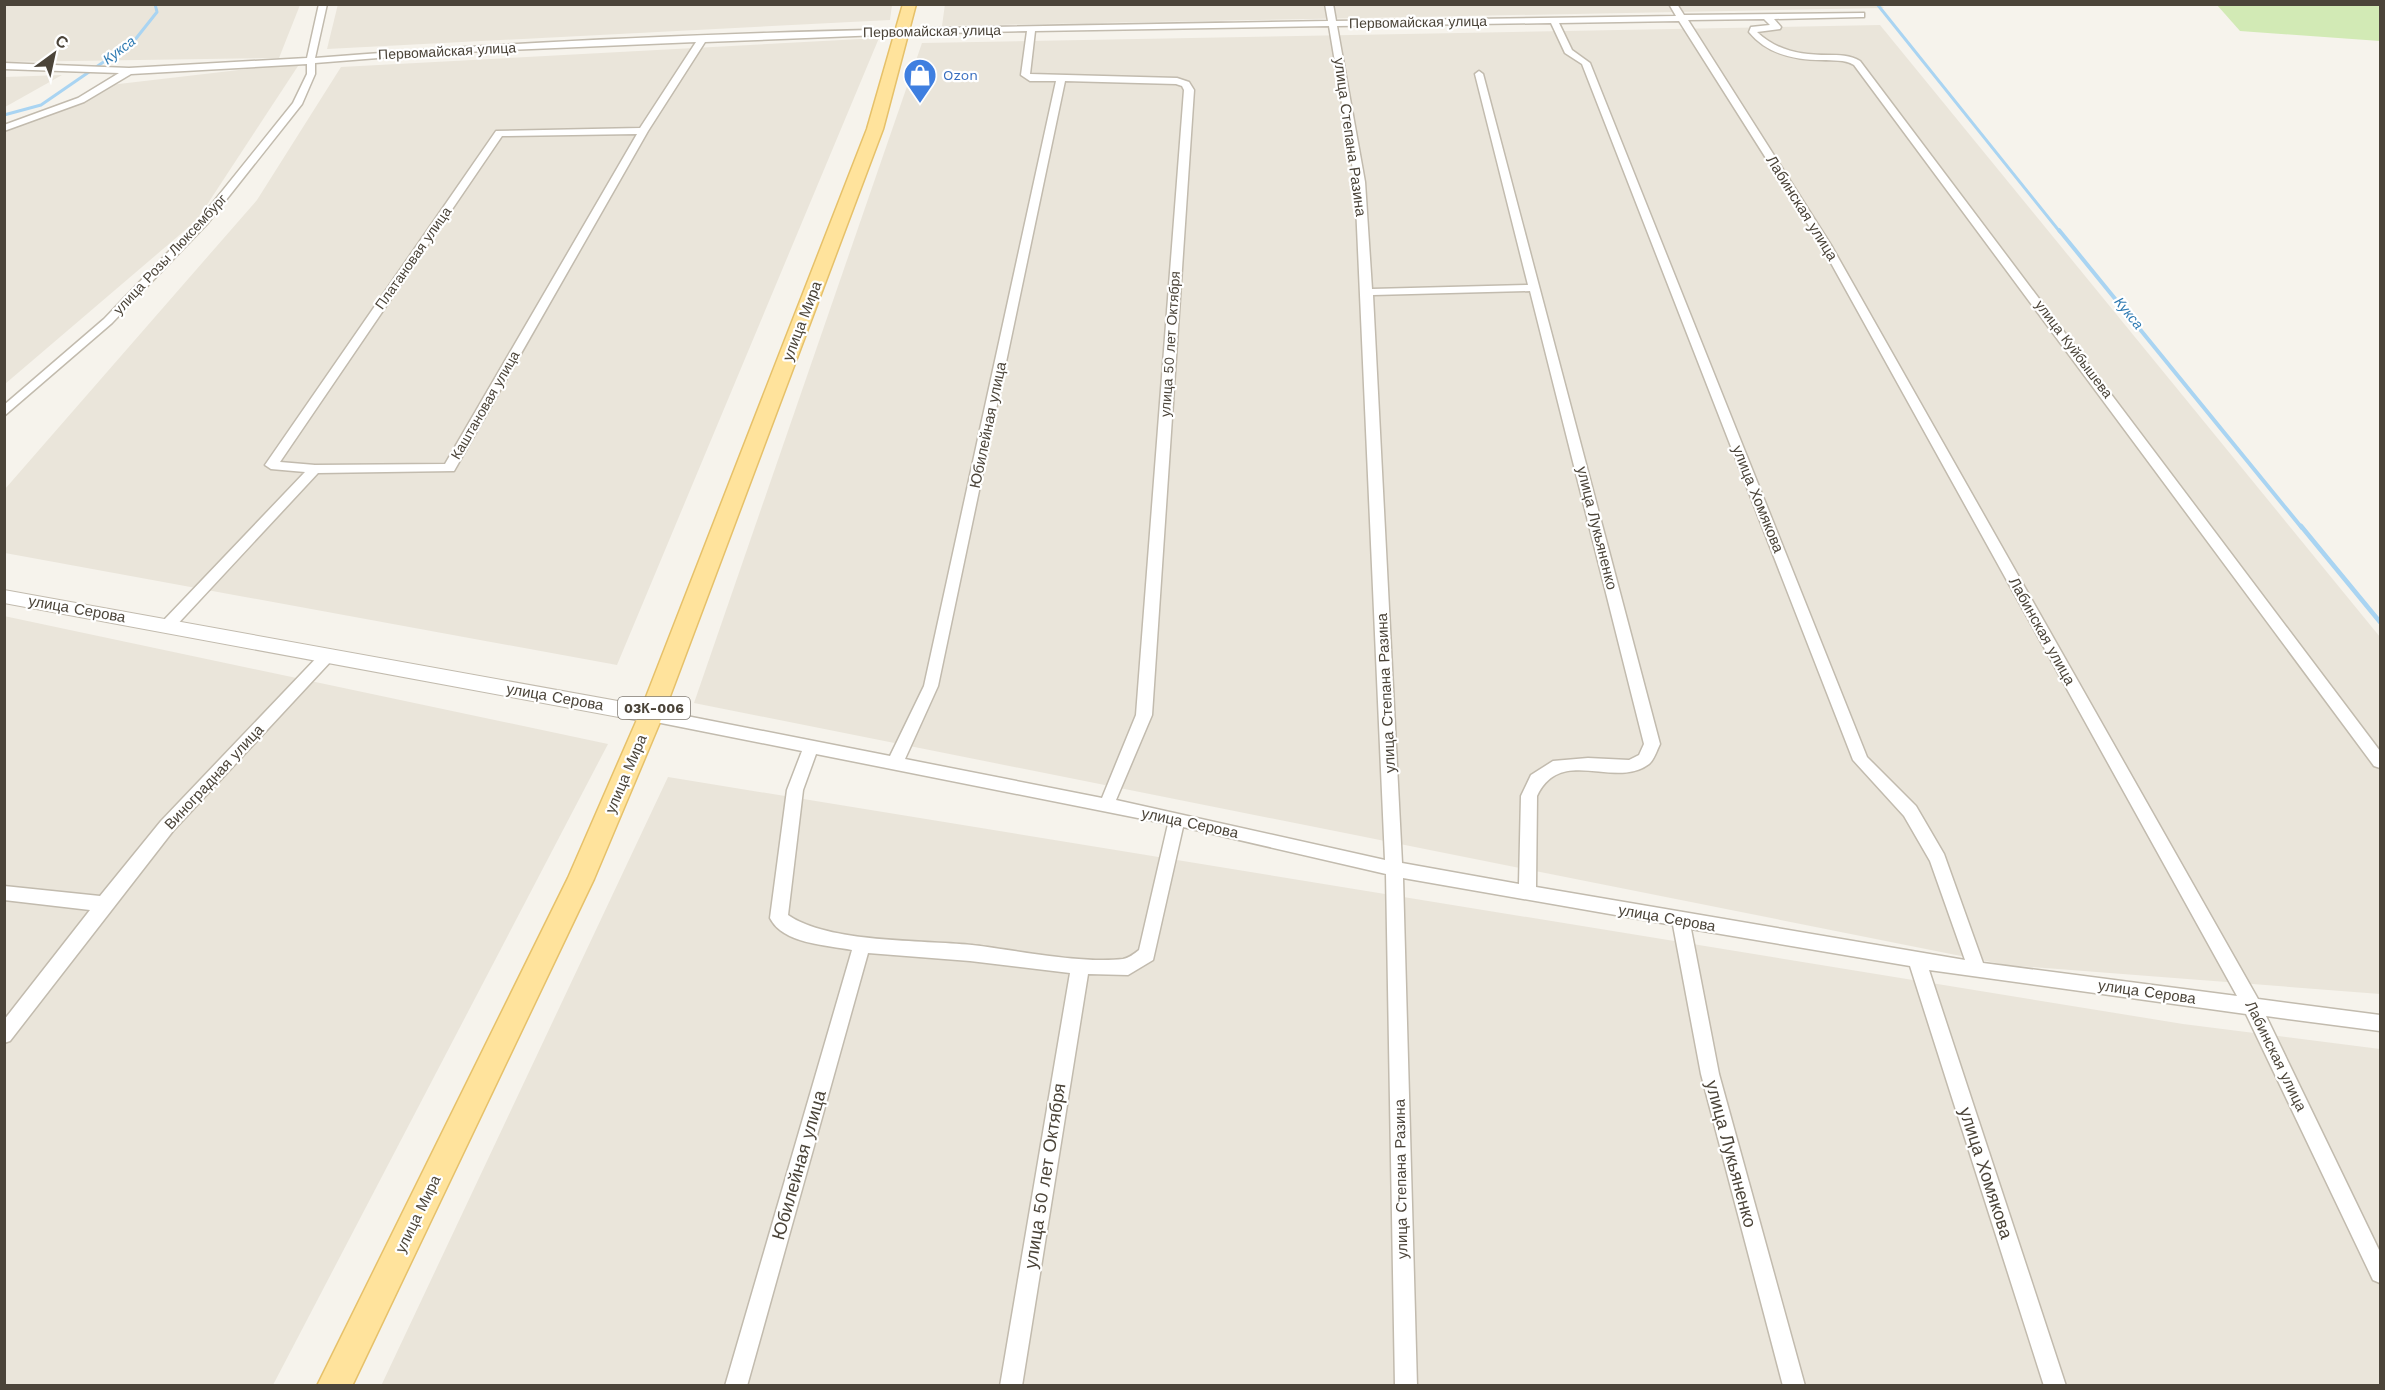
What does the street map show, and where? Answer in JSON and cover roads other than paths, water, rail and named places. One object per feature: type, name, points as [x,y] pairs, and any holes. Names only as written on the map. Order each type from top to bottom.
[{"type":"main road","name":"улица Мира","points":[[334,1386],[581,879],[651,715],[875,129],[905,31],[910,4]]},
{"type":"street","name":"улица Розы Люксембург","points":[[4,412],[108,321],[203,222],[297,104],[311,74],[310,59],[323,4]]},
{"type":"street","name":"улица Степана Разина","points":[[1329,4],[1360,182],[1367,292],[1394,869],[1406,1386]]},
{"type":"street","name":"Лабинская улица","points":[[1673,4],[1826,245],[2252,1006],[2380,1273]]},
{"type":"street","name":"Первомайская улица","points":[[4,66],[129,71],[257,65],[441,50],[905,31],[1861,15]]},
{"type":"street","name":"улица Куйбышева","points":[[1767,17],[1777,27],[1754,29],[1753,32],[1763,44],[1798,56],[1847,58],[1857,63],[2380,762]]},
{"type":"street","name":"улица Хомякова","points":[[1553,19],[1568,51],[1586,63],[1862,760],[1910,811],[1938,859],[1977,970]]},
{"type":"street","name":"улица 50 лет Октября","points":[[1031,30],[1025,75],[1030,78],[1177,81],[1186,84],[1189,90],[1144,715],[1106,807]]},
{"type":"street","name":"Каштановая улица","points":[[315,469],[449,468],[643,131],[701,41]]},
{"type":"street","points":[[4,128],[81,100],[129,71]]},
{"type":"street","name":"улица Лукьяненко","points":[[1479,74],[1533,288],[1594,512],[1652,744],[1646,759],[1631,766],[1588,764],[1553,767],[1537,779],[1529,796],[1527,893]]},
{"type":"street","name":"Юбилейная улица","points":[[895,763],[932,686],[1061,80]]},
{"type":"street","name":"Платановая улица","points":[[315,469],[271,465],[499,133],[643,131]]},
{"type":"street","points":[[1367,292],[1533,288]]},
{"type":"street","points":[[166,626],[315,469]]},
{"type":"street","name":"улица Серова","points":[[4,596],[651,715],[1106,807],[1177,819],[1394,869],[1527,893],[1917,961],[2380,1023]]},
{"type":"street","name":"Виноградная улица","points":[[4,1035],[167,826],[328,655]]},
{"type":"street","points":[[811,747],[795,790],[779,918],[797,931],[862,945],[970,953],[1080,966],[1128,967],[1147,955],[1177,819]]},
{"type":"street","points":[[4,893],[104,904]]},
{"type":"street","name":"улица Лукьяненко","points":[[1681,920],[1710,1074],[1794,1386]]},
{"type":"street","name":"Юбилейная улица","points":[[736,1386],[862,945]]},
{"type":"street","name":"улица Хомякова","points":[[1917,961],[2055,1386]]},
{"type":"street","name":"улица 50 лет Октября","points":[[1011,1386],[1080,966]]},
{"type":"waterway","name":"Кукса","points":[[4,115],[41,105],[134,41],[157,12],[155,4]]},
{"type":"waterway","name":"Кукса","points":[[1877,4],[2060,232]]},
{"type":"waterway","name":"Кукса","points":[[2059,230],[2302,528]]},
{"type":"waterway","name":"Кукса","points":[[2301,526],[2380,622]]},
{"type":"place","name":"Ozon","points":[[920,104]]}]
